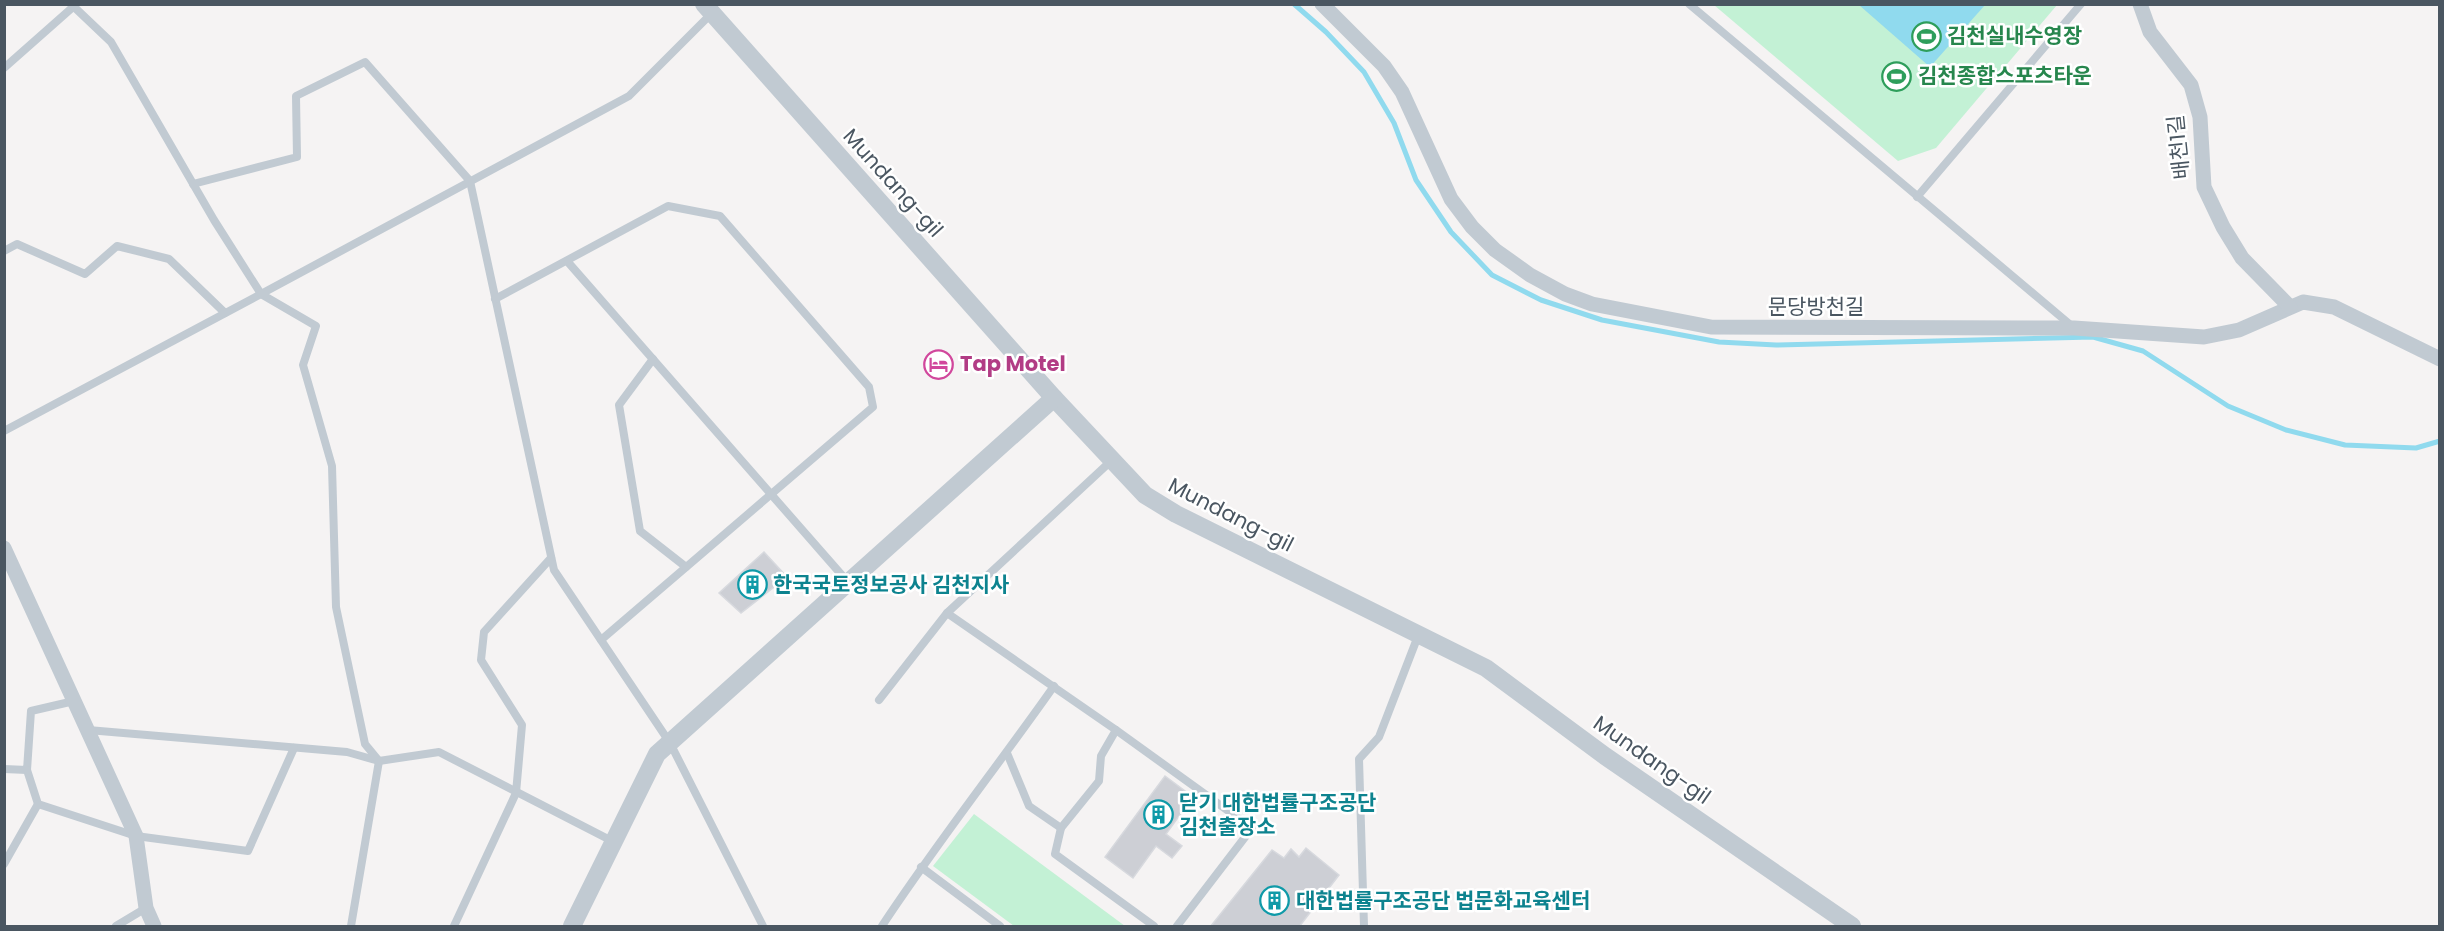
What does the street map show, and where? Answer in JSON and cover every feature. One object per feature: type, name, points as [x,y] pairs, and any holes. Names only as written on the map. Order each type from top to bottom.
[{"type":"street","name":"문당방천길","points":[[1322,4],[1359,39],[1396,83],[1418,123],[1451,199],[1472,227],[1495,250],[1530,275],[1565,294],[1592,303],[1711,327],[2074,328],[2204,337],[2239,330],[2303,302],[2334,307],[2439,359]]},
{"type":"street","name":"배천1길","points":[[2140,4],[2150,32],[2191,85],[2200,117],[2204,186],[2223,227],[2242,258],[2290,307]]},
{"type":"street","name":"Mundang-gil","points":[[708,9],[1054,398],[1145,495],[1176,514],[1486,668],[1605,756],[1852,927]]},
{"type":"street","points":[[572,927],[657,754],[1054,398]]},
{"type":"street","points":[[4,548],[136,836],[146,908],[154,927]]},
{"type":"lane","points":[[1689,4],[2074,328]]},
{"type":"lane","points":[[1917,197],[2081,4]]},
{"type":"lane","points":[[4,68],[72,6],[111,42],[192,183],[261,294],[316,326],[303,365],[332,466],[336,607],[365,744],[379,761],[351,927]]},
{"type":"lane","points":[[4,431],[629,96],[708,9]]},
{"type":"lane","points":[[192,183],[297,156],[296,96],[365,62],[470,181],[554,570],[670,743],[763,927]]},
{"type":"lane","points":[[495,299],[668,206],[720,216],[869,387],[873,407],[601,640]]},
{"type":"lane","points":[[4,251],[17,244],[85,274],[117,246],[170,258],[225,313]]},
{"type":"lane","points":[[567,261],[848,583]]},
{"type":"lane","points":[[653,359],[619,405],[640,531],[686,567]]},
{"type":"lane","points":[[879,700],[947,613],[1112,460]]},
{"type":"lane","points":[[454,927],[516,793],[522,725],[481,660],[483,632],[551,558]]},
{"type":"lane","points":[[947,613],[1054,686],[1252,828],[1177,927]]},
{"type":"lane","points":[[1364,927],[1359,759],[1379,737],[1418,634]]},
{"type":"lane","points":[[882,927],[921,867],[1054,686]]},
{"type":"lane","points":[[4,864],[38,804],[27,770],[31,711],[74,701]]},
{"type":"lane","points":[[87,730],[347,752],[379,761],[439,752],[614,842]]},
{"type":"lane","points":[[1116,730],[1101,756],[1099,782],[1061,828],[1055,854],[1154,927]]},
{"type":"lane","points":[[38,804],[136,836],[248,851],[294,747]]},
{"type":"lane","points":[[1007,753],[1029,806],[1061,828]]},
{"type":"lane","points":[[4,769],[27,770]]},
{"type":"lane","points":[[921,867],[1000,927]]},
{"type":"lane","points":[[116,927],[146,908]]},
{"type":"green space","name":"김천종합스포츠타운","points":[[1714,5],[2057,5],[1936,148],[1898,161]]},
{"type":"green space","points":[[974,814],[1125,926],[1014,926],[933,866]]},
{"type":"water","name":"김천실내수영장","points":[[1859,5],[1985,5],[1930,67]]},
{"type":"building","name":"한국국토정보공사 김천지사","points":[[764,552],[787,577],[741,613],[719,593]]},
{"type":"building","name":"닫기 대한법률구조공단 김천출장소","points":[[1165,776],[1193,797],[1166,834],[1182,846],[1172,858],[1156,846],[1133,878],[1105,857]]},
{"type":"building","name":"대한법률구조공단 법문화교육센터","points":[[1306,848],[1339,875],[1299,927],[1210,927],[1272,850],[1284,858],[1291,849],[1299,857]]},
{"type":"waterway","points":[[1294,4],[1326,32],[1364,72],[1394,123],[1416,180],[1451,232],[1492,275],[1541,300],[1602,320],[1719,342],[1776,345],[2093,337],[2143,351],[2228,406],[2286,430],[2345,445],[2416,448],[2440,441]]},
{"type":"place","name":"김천실내수영장","points":[[1926,36]]},
{"type":"place","name":"김천종합스포츠타운","points":[[1897,76]]},
{"type":"place","name":"Tap Motel","points":[[939,364]]},
{"type":"place","name":"한국국토정보공사 김천지사","points":[[752,585]]},
{"type":"place","name":"닫기 대한법률구조공단 김천출장소","points":[[1158,815]]},
{"type":"place","name":"대한법률구조공단 법문화교육센터","points":[[1275,901]]}]
